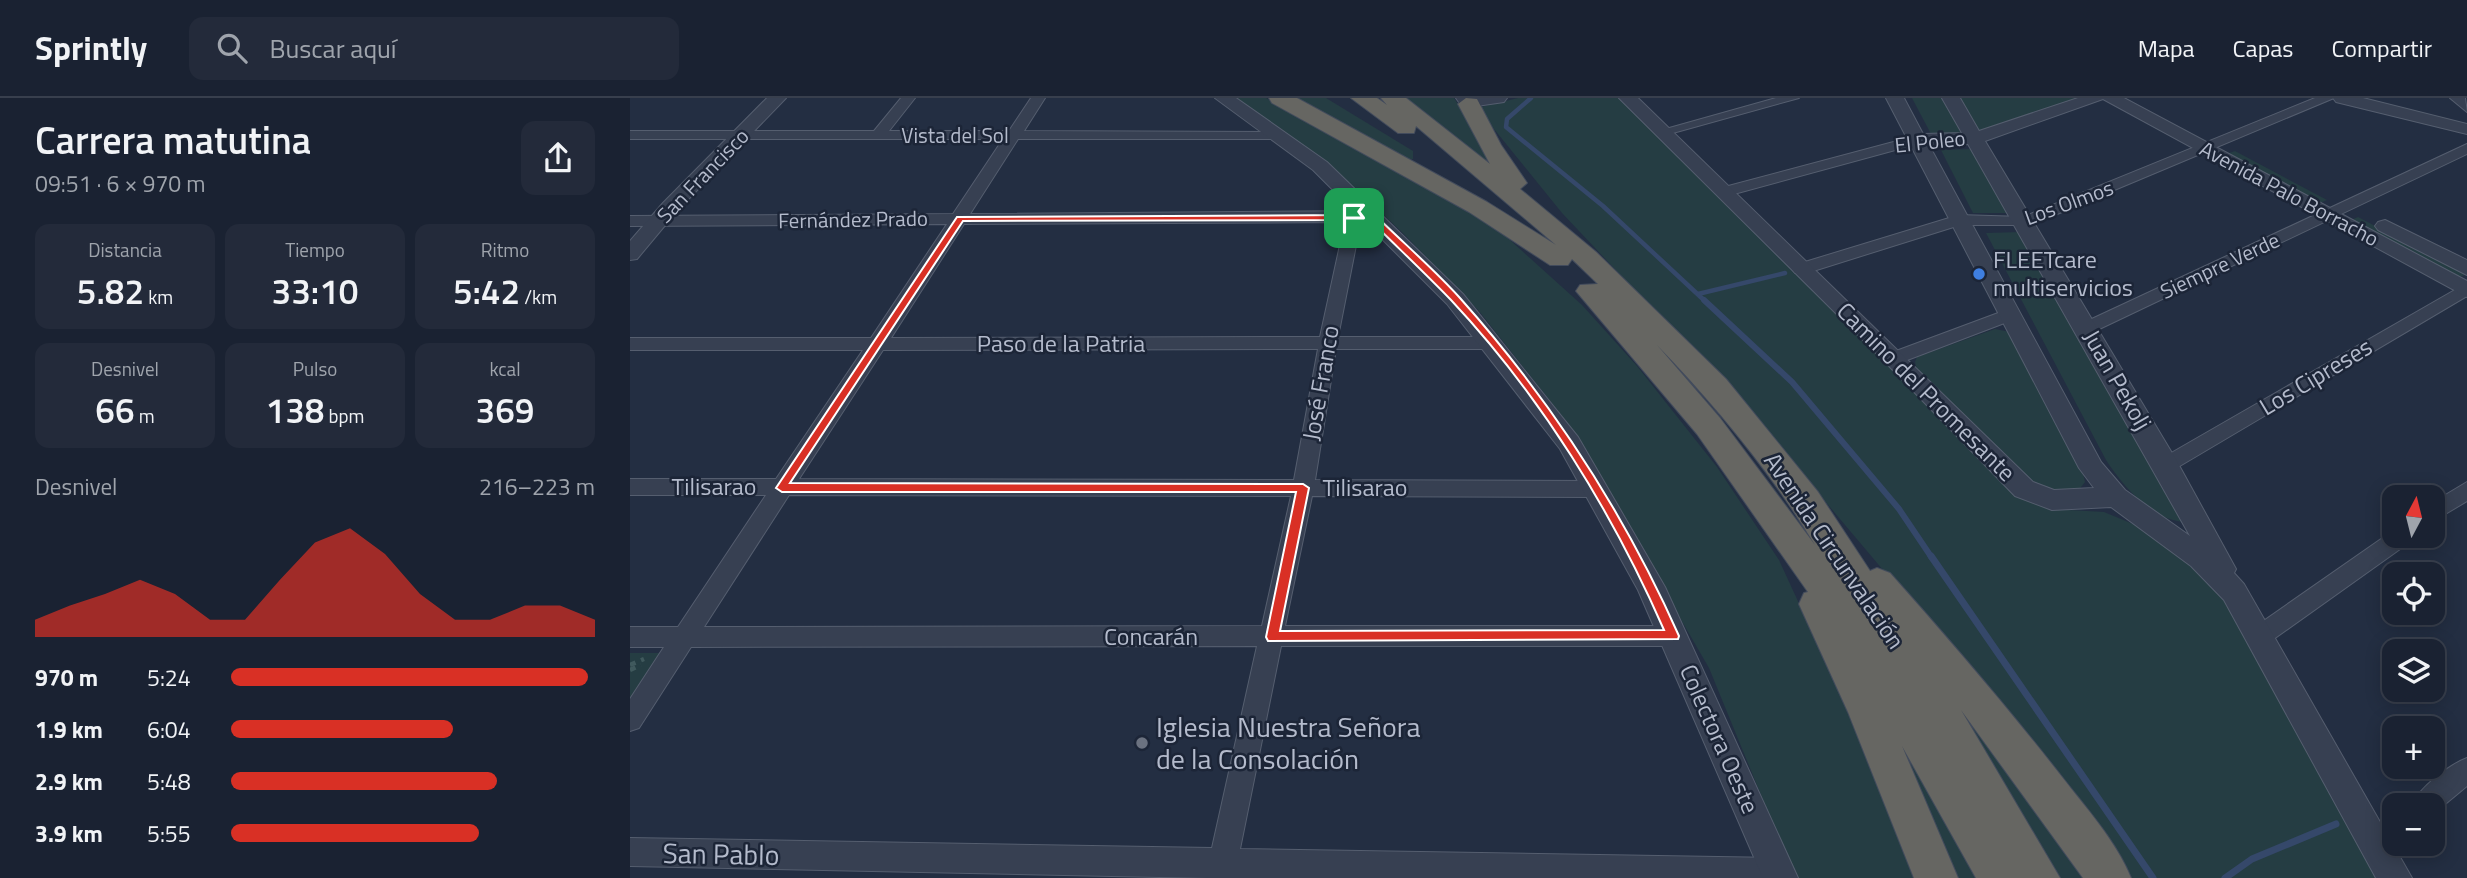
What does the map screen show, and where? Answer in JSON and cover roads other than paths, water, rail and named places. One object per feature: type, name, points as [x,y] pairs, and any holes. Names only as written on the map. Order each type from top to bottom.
[{"type":"highway","points":[[1280,98],[1573,258]]},
{"type":"highway","name":"Avenida Circunvalación","points":[[1362,98],[1408,130],[1573,258]]},
{"type":"highway","name":"Avenida Circunvalación","points":[[1392,98],[1428,124],[1715,386],[1790,509],[1847,617],[2000,878]]},
{"type":"highway","points":[[1467,101],[1489,145],[1573,258]]},
{"type":"highway","points":[[1790,509],[1868,712],[1936,878]]},
{"type":"highway","points":[[1790,509],[1966,686],[2057,801],[2109,878]]},
{"type":"highway","name":"Avenida Circunvalación","points":[[1790,509],[1944,719],[2038,878]]},
{"type":"street","name":"San Francisco","points":[[630,254],[658,221],[777,98]]},
{"type":"street","points":[[877,136],[908,98]]},
{"type":"street","points":[[630,720],[1038,98]]},
{"type":"street","name":"Colectora Oeste","points":[[1224,98],[1320,166],[1362,216],[1455,299],[1493,342],[1569,443],[1651,587],[1779,875]]},
{"type":"street","points":[[1467,101],[1498,98]]},
{"type":"street","name":"Camino del Promesante","points":[[1628,98],[1895,358],[2024,489],[2052,500],[2116,497]]},
{"type":"street","points":[[1661,132],[1792,98]]},
{"type":"street","points":[[1895,98],[2092,468],[2116,497],[2201,558],[2234,592],[2382,833]]},
{"type":"street","name":"Juan Pekolj","points":[[1951,98],[2166,465],[2234,592]]},
{"type":"street","name":"El Poleo","points":[[1723,192],[1916,140],[1975,138],[2095,98]]},
{"type":"street","name":"Avenida Palo Borracho","points":[[2111,98],[2466,289]]},
{"type":"street","name":"Avenida Palo Borracho","points":[[2144,98],[2467,268]]},
{"type":"street","name":"Los Olmos","points":[[1801,269],[1959,220],[2025,222],[2226,142],[2327,98]]},
{"type":"street","points":[[2342,98],[2467,129]]},
{"type":"street","points":[[2457,98],[2467,108]]},
{"type":"street","name":"Vista del Sol","points":[[630,135],[1279,135]]},
{"type":"street","name":"Siempre Verde","points":[[2087,328],[2467,148]]},
{"type":"street","name":"Fernández Prado","points":[[630,221],[1362,216]]},
{"type":"street","name":"José Franco","points":[[1221,871],[1303,488],[1328,343],[1362,216]]},
{"type":"street","name":"Los Cipreses","points":[[2166,465],[2466,289]]},
{"type":"street","points":[[1895,358],[2009,315]]},
{"type":"street","name":"Paso de la Patria","points":[[630,344],[1493,342]]},
{"type":"street","name":"Tilisarao","points":[[630,487],[1596,489]]},
{"type":"street","points":[[2445,505],[2467,490]]},
{"type":"street","points":[[2260,636],[2385,548]]},
{"type":"street","name":"Concarán","points":[[630,637],[1673,636]]},
{"type":"street","points":[[2439,793],[2467,770]]},
{"type":"street","name":"San Pablo","points":[[630,852],[1221,871],[1779,875]]},
{"type":"street","points":[[2390,856],[2395,878]]},
{"type":"waterway","points":[[1531,98],[1507,119],[1506,127],[1603,206],[1706,302]]},
{"type":"waterway","points":[[1698,294],[1785,273]]},
{"type":"waterway","points":[[1704,300],[1792,382],[1899,509],[1932,558]]},
{"type":"waterway","points":[[1931,556],[2153,878]]},
{"type":"waterway","points":[[2225,878],[2252,859],[2336,824]]},
{"type":"place","name":"FLEETcare multiservicios","points":[[1979,274]]},
{"type":"place","name":"Iglesia Nuestra Señora de la Consolación","points":[[1142,743]]}]
